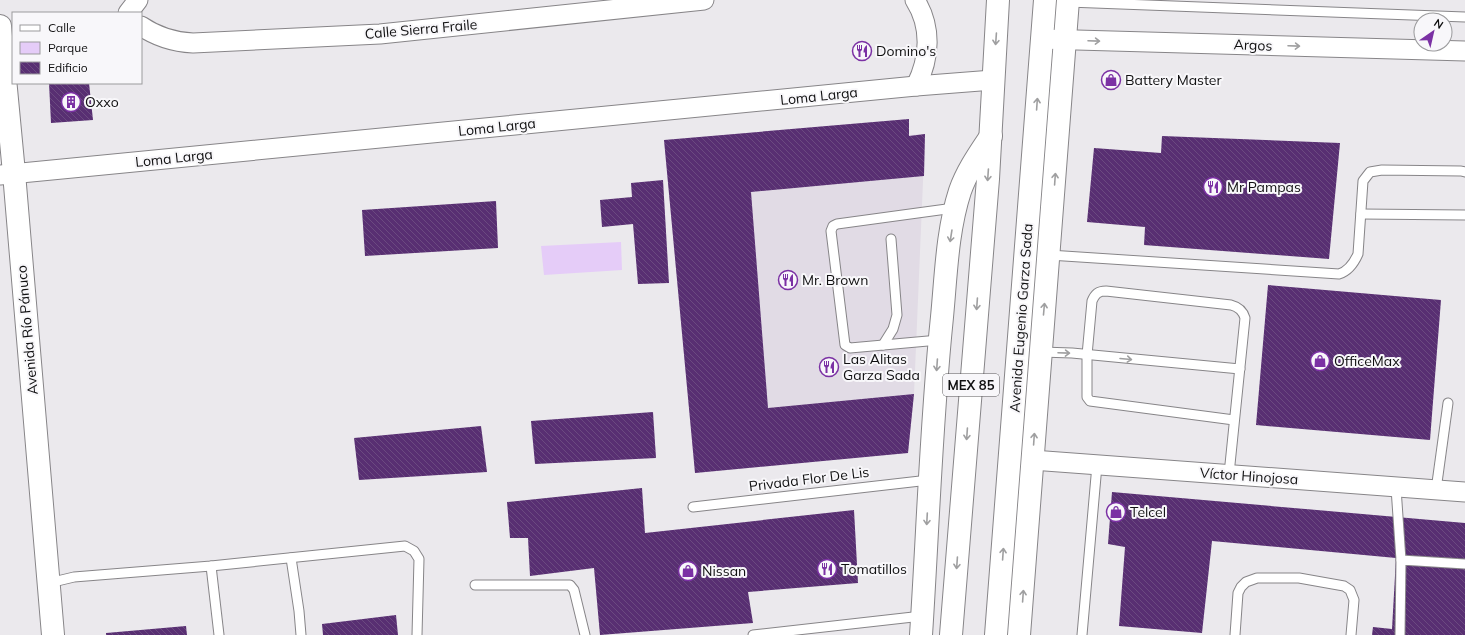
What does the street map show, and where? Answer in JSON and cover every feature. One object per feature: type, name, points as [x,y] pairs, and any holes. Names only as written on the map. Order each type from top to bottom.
[{"type":"main road","name":"MEX 85","points":[[952,635],[991,136],[998,0]]},
{"type":"main road","name":"Avenida Eugenio Garza Sada","points":[[996,635],[1045,0]]},
{"type":"main road","points":[[1019,635],[1068,1]]},
{"type":"main road","name":"Avenida Río Pánuco","points":[[0,26],[7,174],[49,582],[53,635]]},
{"type":"main road","points":[[924,630],[929,480],[939,340],[949,249],[956,208],[965,179],[970,167],[991,136]]},
{"type":"street","points":[[119,0],[126,12]]},
{"type":"street","points":[[128,12],[138,0]]},
{"type":"street","points":[[561,0],[598,11]]},
{"type":"street","name":"Calle Sierra Fraile","points":[[142,26],[170,40],[193,43],[380,34],[704,0]]},
{"type":"street","points":[[914,0],[922,15],[928,44],[922,73],[916,86]]},
{"type":"street","name":"Argos","points":[[1041,39],[1465,51]]},
{"type":"street","name":"Loma Larga","points":[[7,174],[916,86],[993,80]]},
{"type":"street","name":"Víctor Hinojosa","points":[[1032,460],[1465,492]]},
{"type":"lane","points":[[1068,1],[1465,16]]},
{"type":"lane","points":[[1049,255],[1339,274],[1349,269],[1355,262],[1358,254],[1363,181],[1370,172],[1382,170],[1465,172]]},
{"type":"lane","points":[[939,340],[850,348],[845,345],[831,234],[833,226],[838,224],[956,208]]},
{"type":"lane","points":[[1361,214],[1465,215]]},
{"type":"lane","points":[[883,345],[893,329],[897,315],[891,239]]},
{"type":"lane","points":[[1229,474],[1245,318],[1243,313],[1237,306],[1106,291],[1099,292],[1094,297],[1087,355],[1087,397],[1092,402],[1234,420]]},
{"type":"lane","points":[[1041,352],[1240,368]]},
{"type":"lane","points":[[1436,490],[1448,403]]},
{"type":"lane","points":[[1082,635],[1098,465]]},
{"type":"lane","name":"Privada Flor De Lis","points":[[693,507],[929,480]]},
{"type":"lane","points":[[1396,488],[1401,560],[1400,635]]},
{"type":"lane","points":[[49,582],[74,577],[211,566],[400,546],[409,547],[414,551],[419,559],[417,635]]},
{"type":"lane","points":[[291,558],[301,635]]},
{"type":"lane","points":[[1401,560],[1465,564]]},
{"type":"lane","points":[[211,566],[219,635]]},
{"type":"lane","points":[[1235,635],[1238,593],[1246,582],[1252,579],[1264,578],[1299,578],[1344,586],[1350,590],[1354,600],[1351,635]]},
{"type":"lane","points":[[475,585],[570,585],[574,590],[585,635]]},
{"type":"lane","points":[[753,635],[924,630]]},
{"type":"shaded area","points":[[909,119],[909,135],[925,134],[914,394],[908,453],[695,473],[664,140]]},
{"type":"green space","points":[[621,242],[622,270],[544,275],[541,246]]},
{"type":"building","name":"Oxxo","points":[[49,84],[89,84],[93,120],[51,123]]},
{"type":"building","points":[[909,119],[909,136],[925,134],[924,176],[751,192],[768,408],[914,394],[908,453],[695,473],[664,140]]},
{"type":"building","name":"Mr Pampas","points":[[1162,136],[1340,143],[1329,259],[1144,245],[1145,227],[1087,222],[1094,148],[1161,153]]},
{"type":"building","points":[[663,180],[669,283],[638,284],[633,224],[602,227],[600,200],[632,197],[631,183]]},
{"type":"building","points":[[496,201],[498,248],[365,256],[362,210]]},
{"type":"building","points":[[1268,285],[1441,300],[1430,440],[1256,425]]},
{"type":"building","points":[[653,412],[656,458],[535,464],[531,421]]},
{"type":"building","points":[[481,426],[487,472],[359,480],[354,438]]},
{"type":"building","points":[[642,488],[645,533],[854,510],[858,583],[748,592],[753,623],[600,635],[594,568],[530,576],[528,538],[510,538],[507,502]]},
{"type":"building","points":[[1112,492],[1465,523],[1465,635],[1372,635],[1373,627],[1392,629],[1396,558],[1212,541],[1202,633],[1119,626],[1125,547],[1108,544]]},
{"type":"building","points":[[396,615],[398,635],[323,635],[322,624]]},
{"type":"building","points":[[186,626],[187,635],[106,635],[106,633]]},
{"type":"place","name":"Domino's","points":[[862,51]]},
{"type":"place","name":"Battery Master","points":[[1111,80]]},
{"type":"place","name":"Oxxo","points":[[71,102]]},
{"type":"place","name":"Mr Pampas","points":[[1213,187]]},
{"type":"place","name":"Mr. Brown","points":[[788,280]]},
{"type":"place","name":"OfficeMax","points":[[1320,361]]},
{"type":"place","name":"Las Alitas Garza Sada","points":[[829,367]]},
{"type":"place","name":"Telcel","points":[[1116,512]]},
{"type":"place","name":"Tomatillos","points":[[827,569]]},
{"type":"place","name":"Nissan","points":[[688,571]]}]
